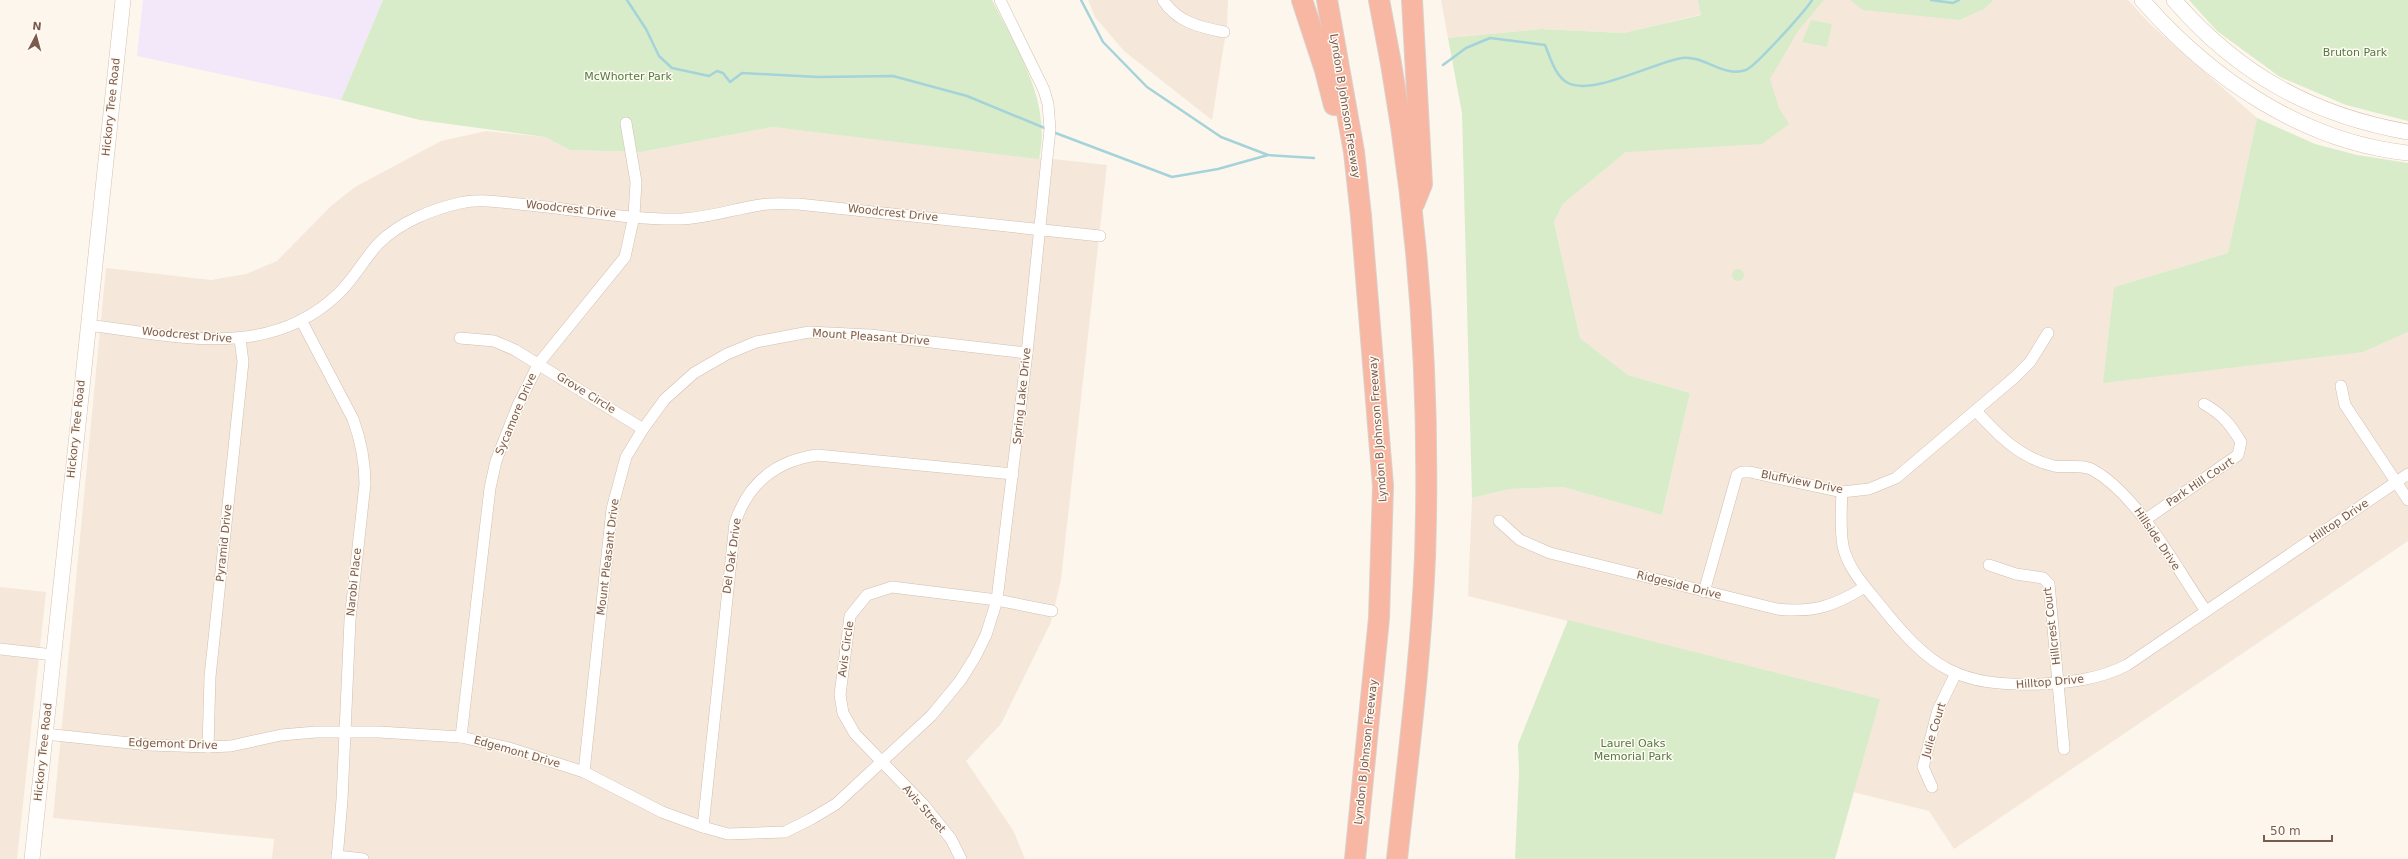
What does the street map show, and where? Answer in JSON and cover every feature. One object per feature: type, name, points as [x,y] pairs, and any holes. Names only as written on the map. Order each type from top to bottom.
[{"type":"highway","points":[[1302,0],[1325,70],[1345,155],[1369,314]]},
{"type":"highway","name":"Lyndon B Johnson Freeway","points":[[1327,0],[1354,152],[1383,486],[1377,641],[1354,859]]},
{"type":"highway","points":[[1380,0],[1398,98],[1412,210],[1424,355],[1426,423],[1425,542],[1416,690],[1397,859]]},
{"type":"highway","points":[[1412,0],[1422,184],[1412,210]]},
{"type":"street","name":"Hickory Tree Road","points":[[32,859],[87,325],[123,0]]},
{"type":"street","name":"Spring Lake Drive","points":[[882,762],[931,716],[960,681],[986,635],[997,600],[1013,474],[1049,144],[1048,104],[1039,78],[1000,0]]},
{"type":"street","points":[[1163,0],[1168,8],[1188,24],[1224,32]]},
{"type":"street","points":[[2142,0],[2178,39],[2217,72],[2286,116],[2350,142],[2408,153]]},
{"type":"street","points":[[2174,0],[2192,20],[2254,72],[2298,99],[2372,125],[2408,132]]},
{"type":"street","points":[[2241,88],[2254,72]]},
{"type":"street","name":"Sycamore Drive","points":[[462,737],[490,488],[496,461],[518,405],[538,363],[625,257],[634,216],[636,182],[626,123]]},
{"type":"street","name":"Woodcrest Drive","points":[[87,325],[217,340],[240,339],[275,333],[321,309],[338,295],[352,280],[379,243],[424,214],[462,202],[496,201],[634,216],[681,219],[762,204],[798,204],[1100,236]]},
{"type":"street","name":"Narobi Place","points":[[301,320],[352,419],[359,436],[365,466],[365,484],[350,620],[337,858]]},
{"type":"street","name":"Mount Pleasant Drive","points":[[584,772],[612,509],[626,457],[643,429],[665,399],[694,373],[727,354],[756,342],[809,332],[870,335],[1026,353]]},
{"type":"street","name":"Bluffview Drive","points":[[1704,592],[1736,475],[1742,472],[1750,472],[1842,492],[1869,489],[1896,478],[1976,411],[2030,362],[2048,333]]},
{"type":"street","name":"Grove Circle","points":[[460,338],[494,341],[538,363],[643,429]]},
{"type":"street","name":"Pyramid Drive","points":[[208,747],[210,678],[243,362],[240,339]]},
{"type":"street","points":[[2340,386],[2345,405],[2408,500]]},
{"type":"street","name":"Park Hill Court","points":[[2144,520],[2238,455],[2241,442],[2228,420],[2218,411],[2204,404]]},
{"type":"street","name":"Hillside Drive","points":[[1976,411],[2004,441],[2025,456],[2054,466],[2092,469],[2135,506],[2206,611]]},
{"type":"street","name":"Del Oak Drive","points":[[703,827],[734,523],[741,503],[760,479],[796,458],[816,455],[1013,474]]},
{"type":"street","name":"Hilltop Drive","points":[[1842,492],[1841,529],[1843,548],[1852,569],[1865,587],[1917,648],[1956,673],[1979,682],[2004,685],[2059,683],[2109,674],[2127,665],[2408,474]]},
{"type":"street","name":"Ridgeside Drive","points":[[1499,522],[1520,540],[1550,553],[1777,609],[1796,611],[1820,609],[1840,602],[1865,587]]},
{"type":"street","name":"Hillcrest Court","points":[[1989,565],[2016,574],[2043,578],[2049,584],[2064,749]]},
{"type":"street","name":"Avis Circle","points":[[882,762],[855,734],[844,713],[840,695],[850,616],[867,595],[892,587],[997,600],[1052,611]]},
{"type":"street","points":[[0,650],[54,655]]},
{"type":"street","name":"Julie Court","points":[[1932,787],[1923,767],[1938,710],[1956,673]]},
{"type":"street","name":"Edgemont Drive","points":[[45,734],[149,746],[208,747],[231,746],[281,735],[345,732],[462,737],[509,748],[584,772],[662,812],[703,827],[728,834],[784,832],[811,819],[836,804],[882,762]]},
{"type":"street","name":"Avis Street","points":[[882,762],[923,804],[950,839],[961,859]]},
{"type":"street","points":[[337,858],[363,859]]},
{"type":"shaded area","points":[[143,0],[383,0],[341,100],[137,56]]},
{"type":"shaded area","points":[[1088,0],[1228,0],[1227,25],[1212,120],[1124,51],[1095,17]]},
{"type":"shaded area","points":[[1441,0],[1744,0],[1724,9],[1623,33],[1541,29],[1448,38]]},
{"type":"shaded area","points":[[1807,0],[1908,0],[1984,9],[1994,0],[2128,0],[2151,25],[2257,118],[2228,253],[2114,287],[2363,352],[2408,332],[2408,541],[1954,849],[1929,811],[1853,792],[1879,699],[1468,596],[1472,498],[1510,489],[1563,487],[1662,515],[1690,393],[1628,375],[1580,338],[1554,222],[1563,204],[1626,152],[1755,74]]},
{"type":"shaded area","points":[[772,127],[1107,165],[1061,579],[1051,622],[1001,724],[966,761],[1013,830],[1025,859],[272,859],[274,839],[53,818],[106,268],[211,280],[246,274],[277,261],[331,206],[355,187],[441,141],[486,131],[545,137],[570,150],[641,152]]},
{"type":"shaded area","points":[[0,587],[46,592],[17,859],[0,859]]},
{"type":"green space","name":"McWhorter Park","points":[[383,0],[992,0],[1030,76],[1041,117],[1042,138],[1039,159],[772,127],[641,152],[570,150],[545,137],[420,120],[341,100]]},
{"type":"green space","points":[[1698,0],[1824,0],[1798,31],[1770,79],[1779,108],[1789,124],[1762,144],[1626,152],[1563,204],[1554,222],[1580,338],[1628,375],[1690,393],[1662,515],[1563,487],[1510,489],[1472,498],[1462,113],[1448,38],[1541,29],[1623,33],[1701,15]]},
{"type":"green space","points":[[1850,0],[1994,0],[1984,9],[1959,20],[1863,10]]},
{"type":"green space","name":"Bruton Park","points":[[2189,0],[2408,0],[2408,121],[2346,105],[2280,77],[2217,31]]},
{"type":"green space","points":[[1811,20],[1832,24],[1827,47],[1802,42]]},
{"type":"green space","points":[[2257,118],[2315,144],[2357,155],[2408,163],[2408,332],[2363,352],[2103,383],[2114,287],[2228,253]]},
{"type":"green space","points":[[1736,269],[1740,269],[1744,275],[1740,281],[1736,281],[1732,277],[1732,273]]},
{"type":"green space","name":"Laurel Oaks Memorial Park","points":[[1568,620],[1880,699],[1835,859],[1515,859],[1519,773],[1518,744]]},
{"type":"waterway","points":[[627,0],[646,29],[659,56],[672,68],[709,76],[717,71],[723,73],[730,82],[742,73],[818,77],[893,76],[967,96],[1047,129]]},
{"type":"waterway","points":[[1081,0],[1103,42],[1147,87],[1221,137],[1268,155],[1314,158]]},
{"type":"waterway","points":[[1443,65],[1466,48],[1490,38],[1545,45],[1556,71],[1563,80],[1579,86],[1608,82],[1682,58],[1690,58],[1721,69],[1738,72],[1751,67],[1791,26],[1812,0]]},
{"type":"waterway","points":[[1931,0],[1953,3],[1959,0]]},
{"type":"waterway","points":[[1053,132],[1172,177],[1218,169],[1268,155]]}]
